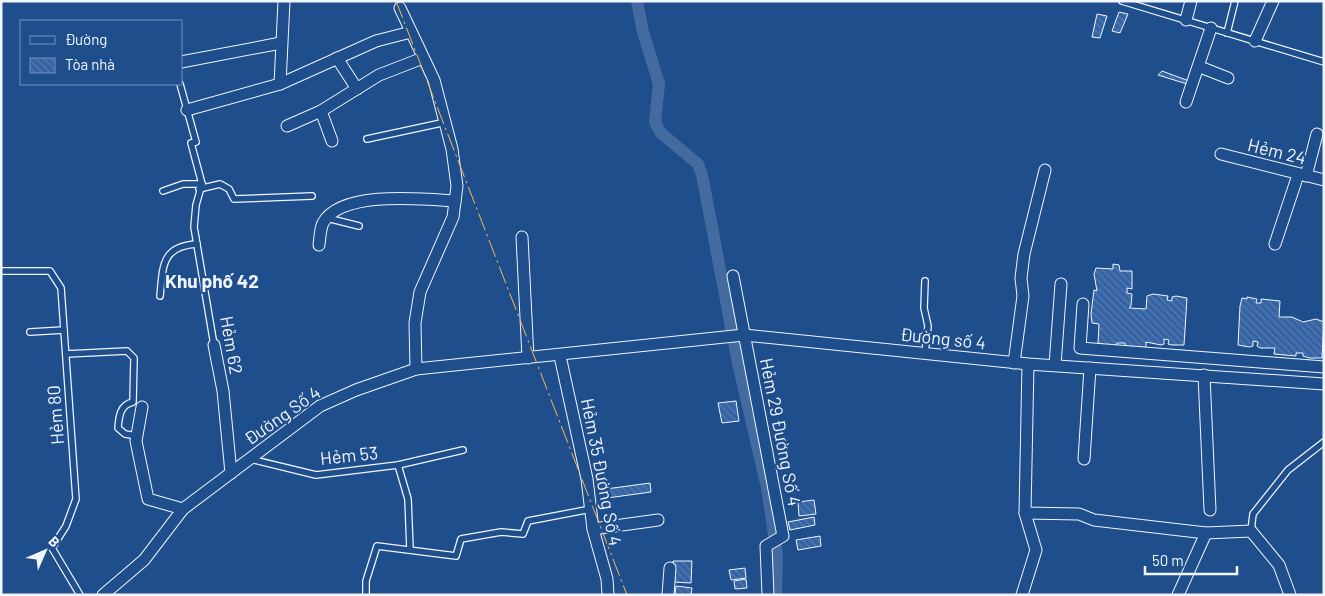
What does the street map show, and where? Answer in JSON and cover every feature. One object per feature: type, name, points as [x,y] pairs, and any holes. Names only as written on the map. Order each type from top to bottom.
[{"type":"street","points":[[280,84],[284,1]]},
{"type":"street","points":[[1186,20],[1191,1]]},
{"type":"street","points":[[1255,41],[1273,1]]},
{"type":"street","points":[[400,8],[434,80],[446,122],[457,186],[453,217],[420,292],[415,323],[416,369]]},
{"type":"street","points":[[1186,102],[1200,67],[1211,28]]},
{"type":"street","points":[[187,110],[280,84],[376,41],[411,32]]},
{"type":"street","points":[[182,62],[281,43]]},
{"type":"street","points":[[337,58],[356,89]]},
{"type":"street","points":[[287,126],[320,111],[379,75],[423,58]]},
{"type":"street","points":[[1200,67],[1228,78]]},
{"type":"street","points":[[320,111],[332,141]]},
{"type":"street","points":[[1275,244],[1317,134]]},
{"type":"street","name":"Hẻm 24","points":[[1221,154],[1324,180]]},
{"type":"street","points":[[1014,363],[1023,296],[1021,278],[1024,254],[1045,170]]},
{"type":"street","points":[[320,245],[322,224],[327,218],[353,202],[407,198],[455,201]]},
{"type":"street","points":[[522,237],[528,358]]},
{"type":"street","name":"Hẻm 29 Đường Số 4","points":[[733,276],[783,536],[766,546],[768,595]]},
{"type":"street","points":[[1055,364],[1061,284]]},
{"type":"street","points":[[1083,304],[1080,348],[1324,368]]},
{"type":"street","name":"Đường số 4","points":[[560,356],[744,335],[1014,363],[1055,364],[1324,384]]},
{"type":"street","name":"Hẻm 62","points":[[214,345],[223,391],[232,473]]},
{"type":"street","name":"Đường Số 4","points":[[103,595],[144,560],[183,509],[320,406],[356,390],[416,369],[560,356]]},
{"type":"street","name":"Hẻm 35 Đường Số 4","points":[[560,356],[587,480],[593,529],[607,579],[608,595]]},
{"type":"street","points":[[1022,595],[1036,550],[1025,513],[1028,364]]},
{"type":"street","points":[[1284,365],[1285,381]]},
{"type":"street","points":[[1084,459],[1090,368]]},
{"type":"street","points":[[1204,375],[1210,510]]},
{"type":"street","points":[[142,407],[136,436],[148,499],[183,509]]},
{"type":"street","points":[[1025,513],[1079,514],[1094,520],[1206,533],[1251,531],[1279,565],[1290,595]]},
{"type":"street","points":[[593,529],[658,520]]},
{"type":"street","points":[[1178,595],[1206,533]]},
{"type":"street","points":[[668,595],[670,568]]},
{"type":"lane","points":[[1122,1],[1324,62]]},
{"type":"lane","points":[[1227,33],[1235,1]]},
{"type":"lane","name":"Hẻm 62","points":[[180,85],[196,142],[191,142],[201,186],[194,227],[214,345]]},
{"type":"lane","points":[[367,139],[446,122]]},
{"type":"lane","points":[[163,192],[183,184],[201,186],[220,184],[229,189],[234,199],[312,196]]},
{"type":"lane","points":[[327,218],[359,226]]},
{"type":"lane","points":[[160,296],[163,263],[169,254],[184,245],[197,244]]},
{"type":"lane","name":"Hẻm 80","points":[[1,271],[50,271],[61,288],[76,499],[66,526],[52,548],[80,595]]},
{"type":"lane","points":[[924,353],[928,326],[924,308],[925,281]]},
{"type":"lane","points":[[30,332],[64,330]]},
{"type":"lane","points":[[66,354],[127,351],[132,353],[134,358],[133,402],[126,404],[122,408],[118,428],[125,434],[136,436]]},
{"type":"lane","points":[[1251,531],[1253,514],[1288,470],[1324,442]]},
{"type":"lane","points":[[398,465],[463,450]]},
{"type":"lane","name":"Hẻm 53","points":[[250,459],[316,475],[398,465],[408,499],[410,549]]},
{"type":"lane","points":[[366,595],[366,581],[377,546],[456,556],[461,538],[501,532],[523,534],[528,521],[591,509]]},
{"type":"building","points":[[1119,12],[1128,14],[1120,33],[1112,31]]},
{"type":"building","points":[[1097,14],[1107,16],[1100,38],[1092,37]]},
{"type":"building","points":[[1162,71],[1189,81],[1187,84],[1158,75]]},
{"type":"building","points":[[1113,264],[1119,265],[1120,271],[1132,271],[1132,289],[1127,288],[1127,293],[1132,294],[1131,306],[1129,308],[1146,309],[1147,296],[1153,294],[1168,296],[1167,300],[1172,301],[1172,297],[1176,296],[1187,298],[1184,345],[1168,344],[1169,340],[1164,339],[1164,344],[1161,345],[1146,342],[1146,348],[1125,346],[1125,343],[1117,343],[1117,346],[1098,344],[1099,324],[1092,323],[1091,314],[1094,290],[1097,291],[1094,274],[1096,268],[1113,269]]},
{"type":"building","points":[[1247,297],[1257,299],[1256,303],[1261,303],[1261,299],[1280,301],[1279,317],[1292,317],[1303,322],[1316,319],[1324,322],[1322,358],[1309,358],[1303,356],[1303,353],[1296,353],[1296,356],[1274,354],[1275,348],[1260,348],[1257,346],[1258,342],[1253,341],[1253,346],[1238,345],[1240,306],[1242,298],[1247,299]]},
{"type":"building","points":[[736,401],[739,421],[722,423],[718,403]]},
{"type":"building","points":[[650,483],[651,492],[607,498],[606,489]]},
{"type":"building","points":[[814,500],[816,514],[799,516],[798,502]]},
{"type":"building","points":[[814,517],[815,525],[790,530],[788,522]]},
{"type":"building","points":[[820,536],[821,546],[798,550],[796,540]]},
{"type":"building","points":[[673,561],[692,561],[691,583],[673,582]]},
{"type":"building","points":[[745,568],[746,578],[731,580],[729,570]]},
{"type":"building","points":[[746,579],[747,588],[735,589],[734,581]]},
{"type":"building","points":[[676,586],[692,588],[691,595],[675,595]]},
{"type":"waterway","points":[[637,1],[643,32],[659,84],[655,122],[661,133],[698,164],[702,175],[738,363],[767,488],[777,555],[776,595]]},
{"type":"power","points":[[396,1],[627,595]]},
{"type":"district","name":"Khu phố 42","points":[[212,280]]}]
